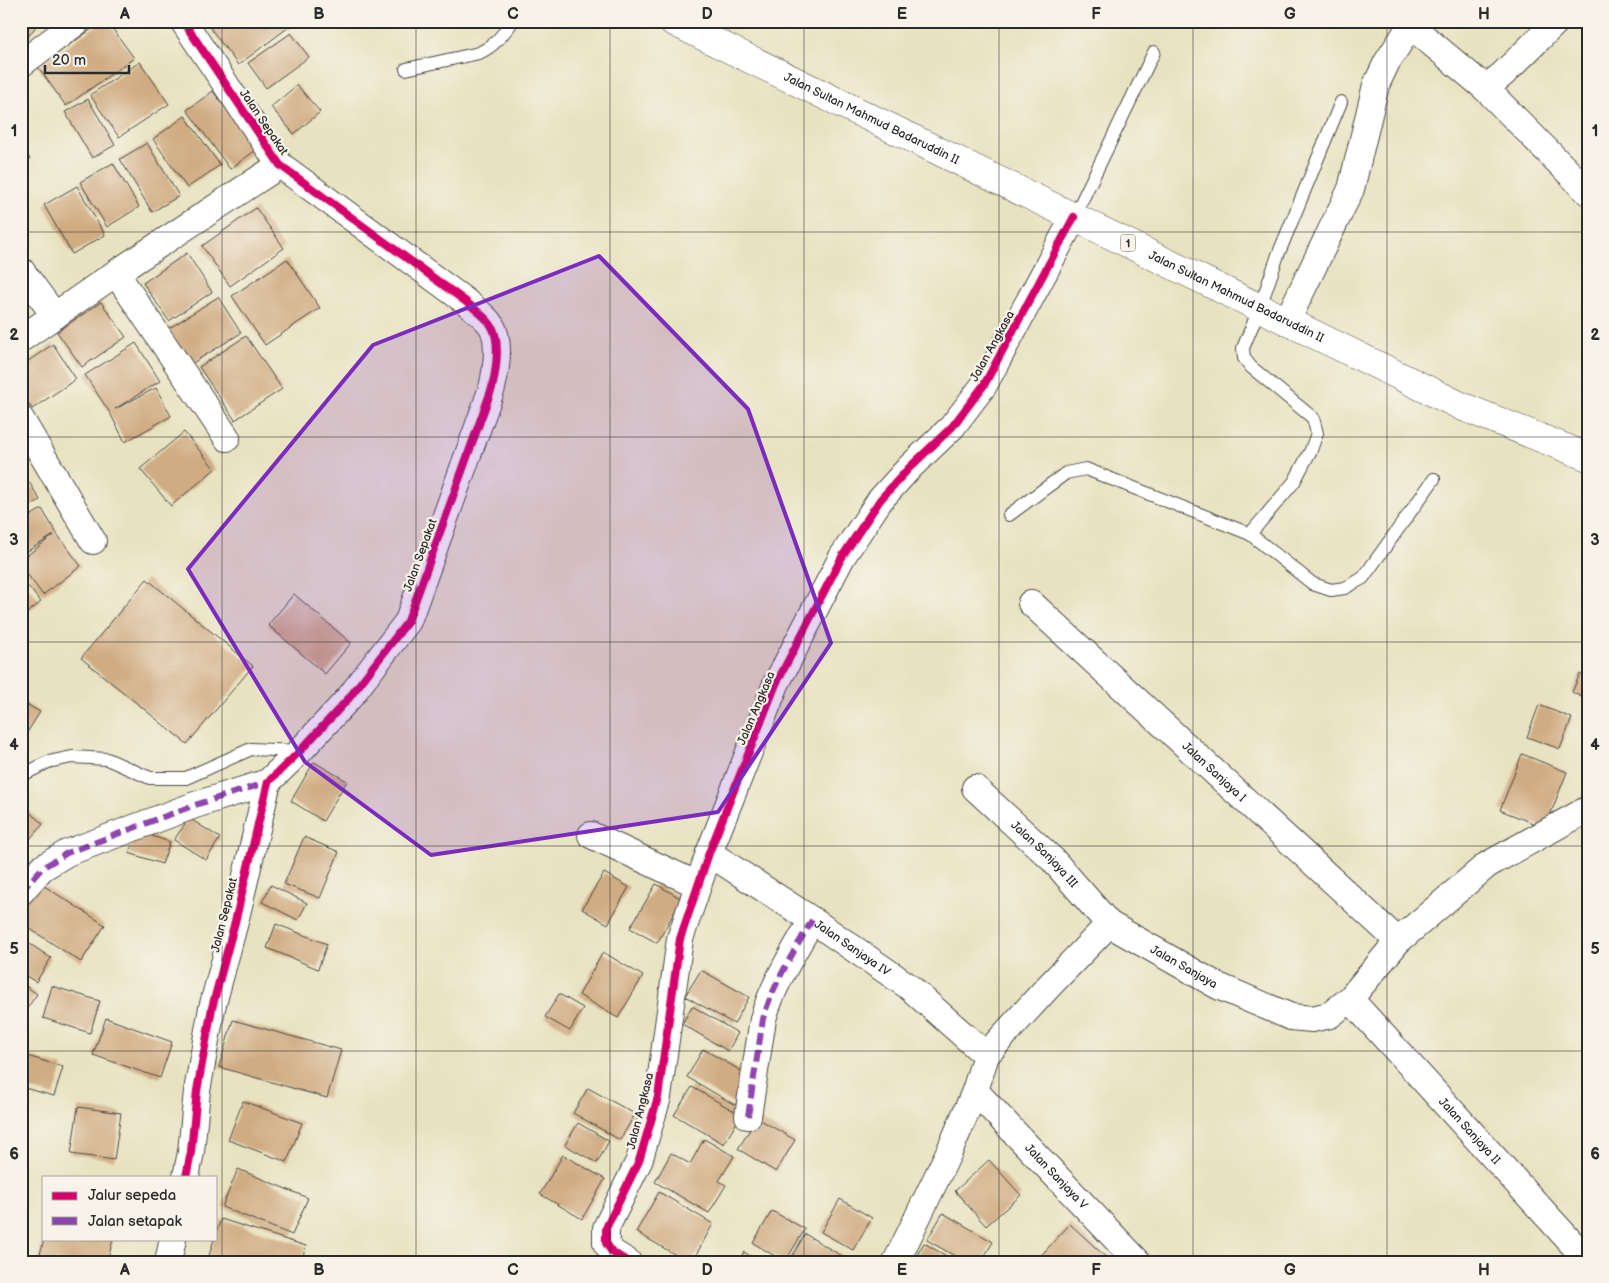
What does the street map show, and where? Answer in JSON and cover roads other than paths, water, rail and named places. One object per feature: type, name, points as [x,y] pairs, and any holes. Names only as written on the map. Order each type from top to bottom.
[{"type":"highway","name":"Jalan Sultan Mahmud Badaruddin II","points":[[672,21],[1461,406],[1588,457]]},
{"type":"street","points":[[21,64],[78,21]]},
{"type":"street","name":"Jalan Sepakat","points":[[182,21],[280,165],[465,301],[492,326],[496,344],[497,365],[489,396],[408,621],[349,698],[300,751],[268,782],[236,918],[212,1008],[197,1091],[191,1152],[186,1176]]},
{"type":"street","points":[[1485,88],[1502,75],[1557,21]]},
{"type":"street","points":[[1287,321],[1351,189],[1376,85],[1408,23],[1485,88],[1588,192]]},
{"type":"street","points":[[21,339],[280,165]]},
{"type":"street","name":"Jalan Angkasa","points":[[628,1262],[612,1252],[606,1243],[606,1228],[639,1161],[658,1097],[680,939],[709,852],[776,684],[842,557],[880,500],[909,468],[952,427],[984,385],[1074,217]]},
{"type":"street","points":[[21,270],[55,316]]},
{"type":"street","points":[[116,274],[227,438]]},
{"type":"street","points":[[21,419],[93,541]]},
{"type":"street","name":"Jalan Sanjaya I","points":[[1030,603],[1398,941]]},
{"type":"street","points":[[21,892],[42,868],[67,854],[195,805],[268,782]]},
{"type":"street","name":"Jalan Sanjaya III","points":[[976,788],[1053,860],[1110,924]]},
{"type":"street","name":"Jalan Sanjaya","points":[[1110,924],[1218,986],[1291,1017],[1312,1019],[1330,1015],[1350,999],[1398,941],[1487,865],[1588,809]]},
{"type":"street","points":[[591,835],[698,885]]},
{"type":"street","name":"Jalan Sanjaya IV","points":[[709,852],[908,986],[986,1056]]},
{"type":"street","points":[[748,1116],[768,1004],[781,975],[812,920]]},
{"type":"street","points":[[896,1262],[976,1091],[986,1056],[1048,987],[1110,924]]},
{"type":"street","name":"Jalan Sanjaya II","points":[[1350,999],[1588,1261]]},
{"type":"street","name":"Jalan Sanjaya V","points":[[976,1091],[1138,1262]]},
{"type":"street","points":[[168,1262],[173,1240]]},
{"type":"lane","points":[[406,69],[479,53],[496,44],[512,21]]},
{"type":"lane","points":[[1074,217],[1154,52]]},
{"type":"lane","points":[[1250,534],[1294,482],[1311,450],[1317,433],[1314,418],[1251,367],[1244,358],[1242,348],[1341,102]]},
{"type":"lane","points":[[1009,515],[1066,473],[1086,469],[1250,534],[1314,584],[1331,590],[1345,588],[1362,578],[1434,479]]},
{"type":"lane","points":[[21,776],[48,762],[72,757],[107,759],[150,778],[186,778],[251,748],[300,751]]}]
